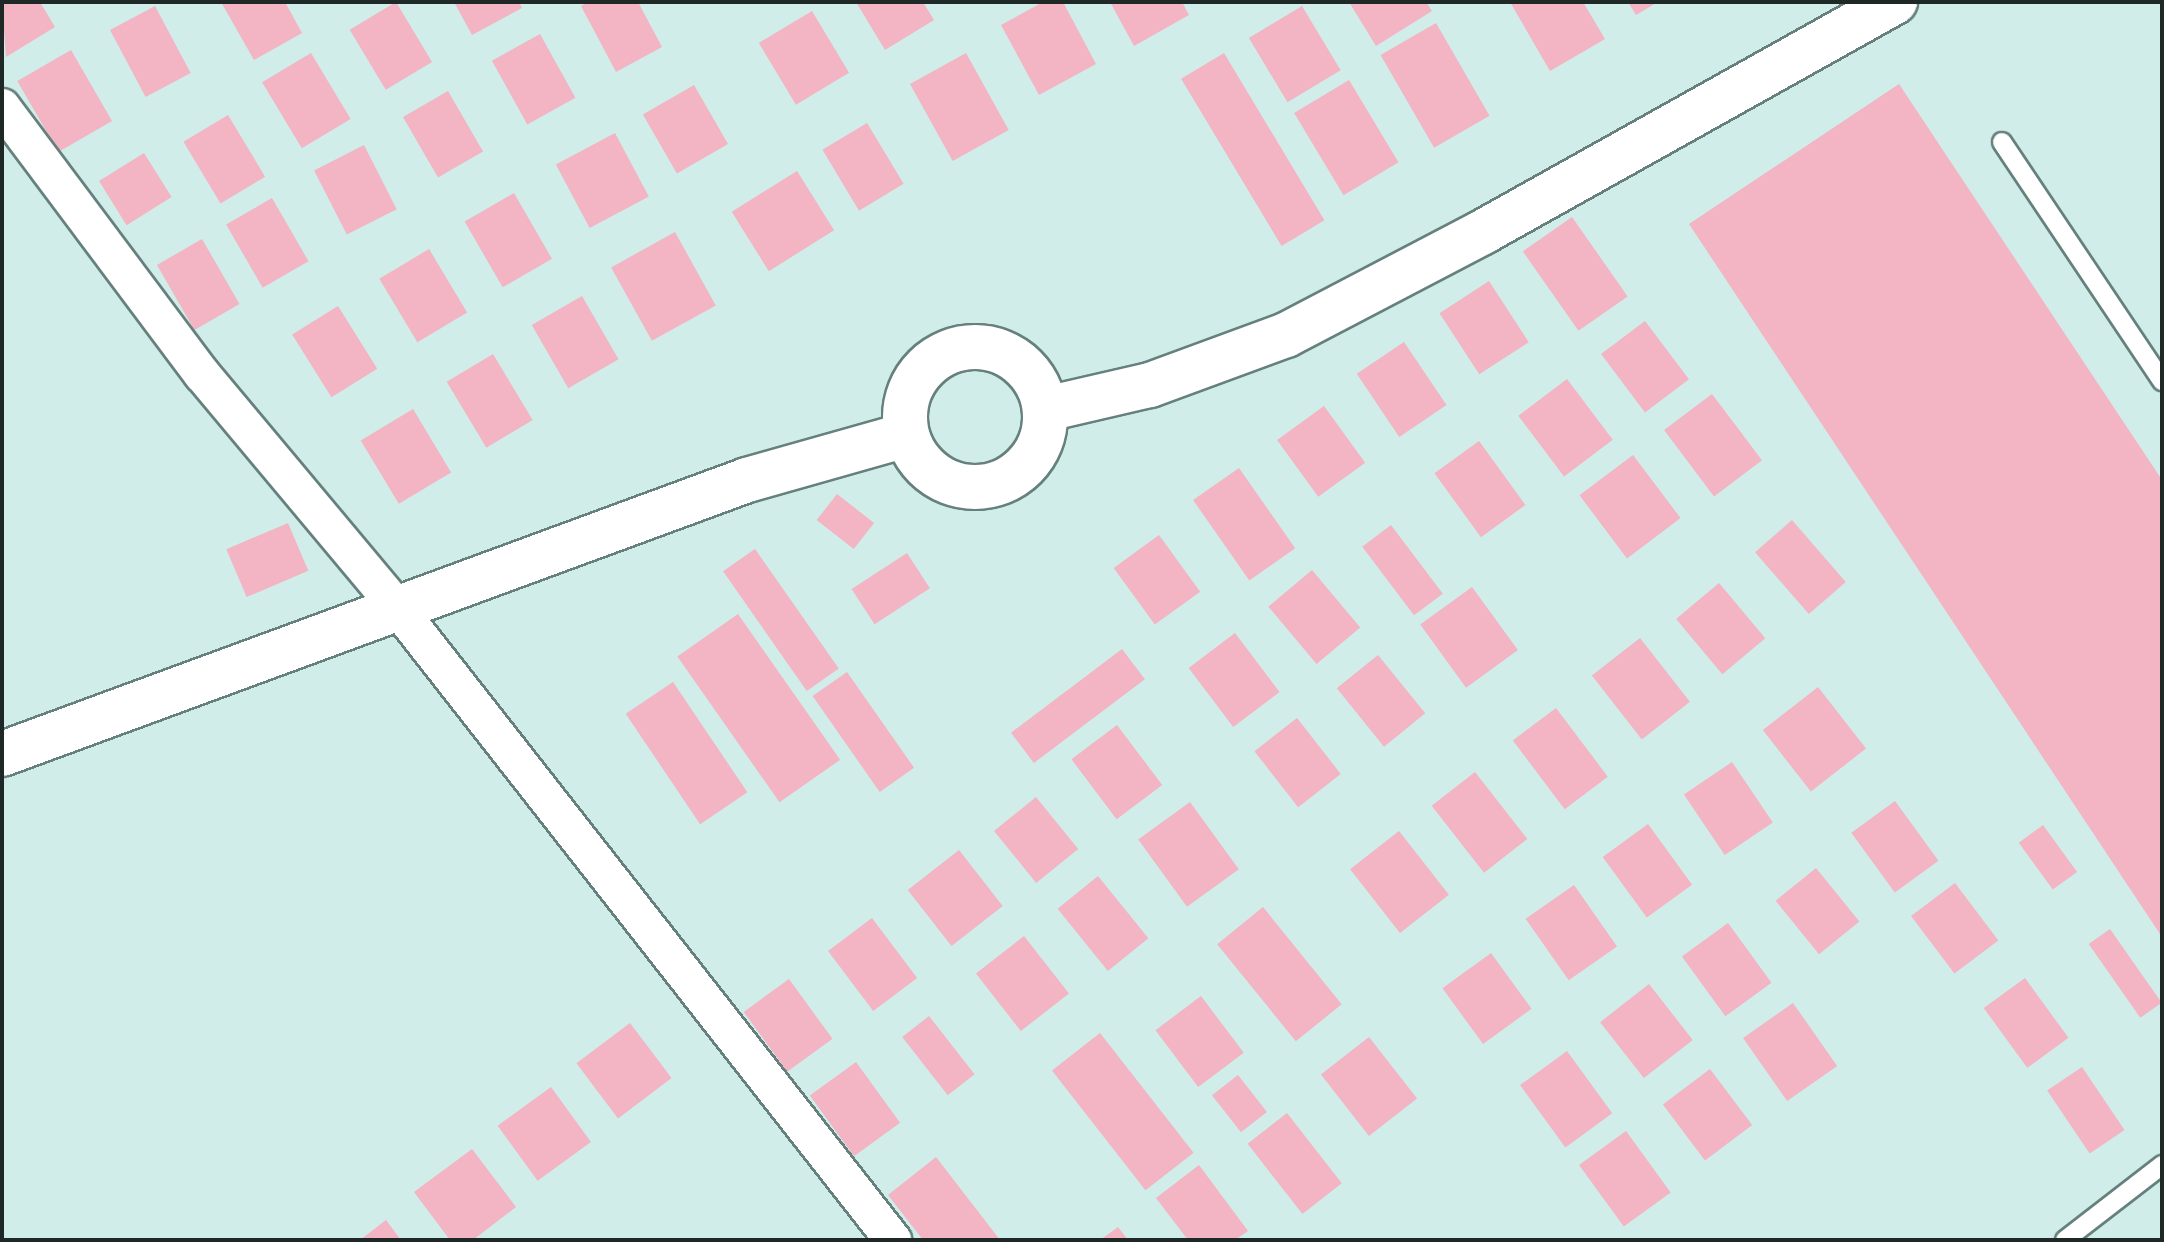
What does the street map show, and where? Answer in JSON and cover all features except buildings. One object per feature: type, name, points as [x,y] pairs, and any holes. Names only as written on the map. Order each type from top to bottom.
[{"type":"street","points":[[1046,409],[1150,385],[1286,335],[1483,232],[1895,2]]},
{"type":"street","points":[[2,107],[202,374],[396,606],[893,1240]]},
{"type":"street","points":[[968,346],[995,349],[1020,361],[1038,382],[1046,409],[1044,434],[1034,457],[1016,475],[993,486],[968,488],[944,481],[920,462],[906,435],[905,404],[917,376],[940,355],[968,346]]},
{"type":"street","points":[[2,754],[396,606],[747,480],[906,435]]},
{"type":"lane","points":[[2002,142],[2162,381]]},
{"type":"lane","points":[[2065,1240],[2162,1165]]}]
